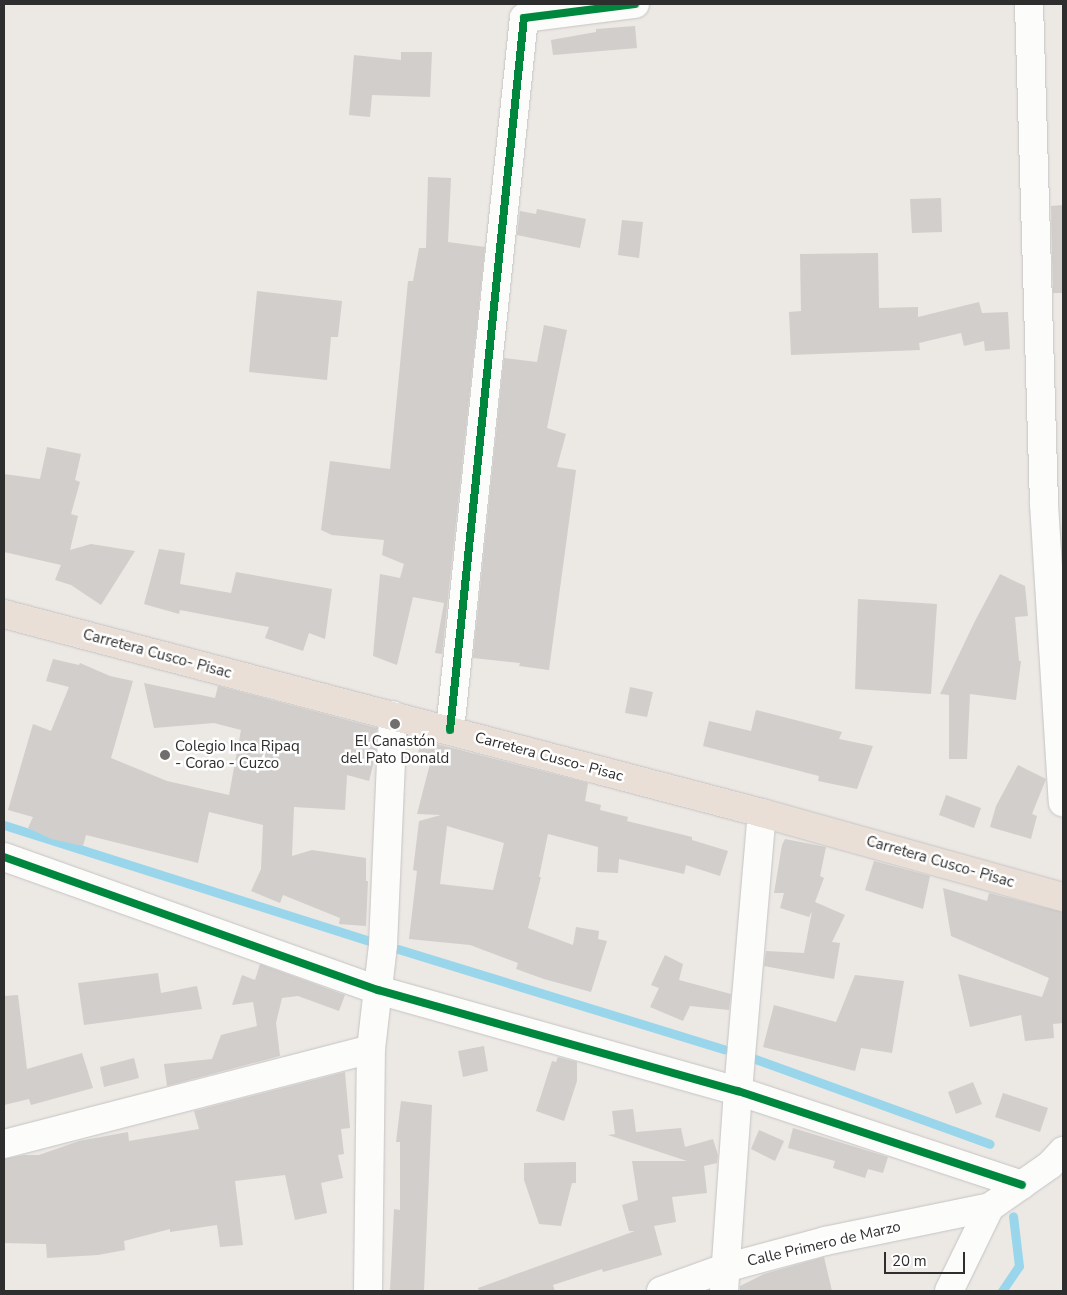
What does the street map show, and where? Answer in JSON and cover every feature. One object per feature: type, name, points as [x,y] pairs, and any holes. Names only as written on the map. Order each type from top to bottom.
[{"type":"highway","name":"Carretera Cusco- Pisac","points":[[4,614],[762,813],[1063,897]]},
{"type":"street","points":[[450,730],[525,11],[635,4]]},
{"type":"street","points":[[1029,4],[1044,504],[1063,802]]},
{"type":"street","points":[[368,1291],[371,1049],[383,945],[393,715]]},
{"type":"street","points":[[725,1280],[738,1091],[762,813]]},
{"type":"street","points":[[4,857],[378,990],[738,1091],[1022,1185]]},
{"type":"street","points":[[4,1144],[371,1049]]},
{"type":"street","points":[[950,1291],[990,1207],[1050,1165],[1063,1151]]},
{"type":"street","name":"Calle Primero de Marzo","points":[[661,1291],[725,1280],[825,1241],[990,1207]]},
{"type":"building","points":[[635,26],[637,48],[553,55],[551,40],[596,32],[596,29]]},
{"type":"building","points":[[401,52],[432,52],[430,97],[372,95],[370,117],[349,115],[354,55],[401,60]]},
{"type":"building","points":[[428,177],[451,178],[448,242],[485,247],[442,654],[435,653],[444,603],[413,597],[397,665],[373,656],[380,574],[400,578],[404,564],[382,555],[384,540],[332,535],[321,530],[330,461],[390,469],[408,281],[413,281],[419,248],[426,248]]},
{"type":"building","points":[[941,198],[942,232],[912,233],[910,199]]},
{"type":"building","points":[[1063,205],[1063,293],[1053,293],[1051,206]]},
{"type":"building","points":[[537,209],[586,219],[580,248],[517,235],[520,211],[536,214]]},
{"type":"building","points":[[622,220],[643,222],[639,258],[618,255]]},
{"type":"building","points":[[878,253],[879,308],[918,307],[918,317],[979,302],[982,313],[1008,312],[1010,349],[985,351],[984,341],[964,346],[961,333],[919,343],[920,350],[791,355],[789,312],[801,311],[800,254]]},
{"type":"building","points":[[257,291],[342,301],[338,337],[331,337],[327,380],[249,372]]},
{"type":"building","points":[[544,325],[567,330],[547,428],[566,434],[557,467],[576,470],[549,670],[519,666],[520,663],[473,658],[504,358],[537,362]]},
{"type":"building","points":[[47,447],[81,454],[75,480],[80,482],[71,514],[78,516],[70,550],[91,544],[135,551],[101,605],[71,585],[55,580],[61,565],[4,552],[4,474],[40,479]]},
{"type":"building","points":[[159,549],[185,553],[180,584],[231,593],[236,572],[332,589],[325,639],[309,633],[303,651],[265,638],[269,627],[180,610],[179,614],[144,604]]},
{"type":"building","points":[[1000,574],[1025,586],[1028,616],[1015,617],[1019,661],[1021,661],[1016,700],[970,694],[967,759],[949,759],[949,695],[940,694]]},
{"type":"building","points":[[858,599],[937,604],[931,694],[855,689]]},
{"type":"building","points":[[53,659],[79,665],[80,663],[110,676],[133,681],[111,758],[167,781],[229,795],[241,730],[214,723],[154,728],[144,683],[215,698],[218,686],[377,728],[376,753],[369,781],[347,775],[345,810],[294,807],[292,856],[312,850],[366,858],[366,881],[368,881],[366,926],[339,924],[340,918],[283,895],[280,903],[251,891],[261,869],[263,825],[209,812],[198,863],[86,835],[83,846],[51,839],[28,828],[33,817],[8,810],[33,724],[51,731],[69,687],[46,681]]},
{"type":"building","points":[[630,687],[653,692],[647,717],[625,713]]},
{"type":"building","points":[[756,710],[842,732],[839,739],[873,746],[857,789],[818,781],[819,776],[703,746],[709,721],[751,731]]},
{"type":"building","points":[[421,740],[588,783],[585,801],[601,805],[600,810],[628,817],[627,821],[692,837],[692,840],[728,851],[720,876],[686,865],[684,874],[619,859],[618,873],[597,872],[598,847],[548,834],[539,877],[541,877],[528,928],[573,945],[576,927],[599,931],[598,939],[607,941],[591,992],[516,969],[518,963],[470,945],[409,939],[417,871],[413,870],[419,821],[441,815],[417,814],[431,760],[417,758]],"holes":[[[447,826],[504,843],[493,890],[440,884]]]},
{"type":"building","points":[[1018,765],[1046,779],[1032,814],[1037,816],[1031,839],[990,827],[996,806]]},
{"type":"building","points":[[946,795],[981,808],[974,828],[939,815]]},
{"type":"building","points":[[785,839],[826,847],[820,876],[824,878],[815,902],[845,915],[832,942],[840,943],[834,979],[764,966],[766,951],[804,953],[812,911],[809,917],[780,908],[784,893],[774,893],[782,845]]},
{"type":"building","points":[[874,861],[930,876],[923,909],[865,890]]},
{"type":"building","points":[[943,888],[987,901],[989,893],[1063,912],[1063,1023],[1053,1024],[1054,1038],[1025,1041],[1021,1015],[970,1027],[958,974],[1042,997],[1049,978],[951,936]]},
{"type":"building","points":[[665,955],[683,964],[679,980],[731,994],[729,1010],[690,1006],[683,1021],[650,1007],[659,988],[651,985]]},
{"type":"building","points":[[260,964],[345,995],[339,1011],[298,996],[282,998],[276,1023],[280,1056],[167,1086],[164,1064],[212,1059],[221,1035],[257,1026],[253,1002],[232,1005],[242,975],[255,980]]},
{"type":"building","points":[[158,973],[161,993],[197,986],[202,1009],[84,1025],[78,983]]},
{"type":"building","points":[[855,975],[904,981],[892,1053],[861,1048],[855,1071],[763,1047],[774,1005],[836,1022]]},
{"type":"building","points":[[18,995],[27,1069],[82,1053],[93,1088],[31,1105],[29,1099],[4,1105],[4,996]]},
{"type":"building","points":[[484,1046],[488,1071],[463,1077],[458,1051]]},
{"type":"building","points":[[558,1057],[577,1062],[577,1081],[564,1121],[536,1111],[552,1061],[556,1062]]},
{"type":"building","points":[[134,1058],[139,1078],[104,1087],[100,1067]]},
{"type":"building","points":[[345,1072],[350,1128],[341,1129],[344,1154],[338,1155],[343,1178],[321,1183],[327,1213],[295,1220],[285,1175],[235,1181],[243,1245],[220,1247],[217,1225],[170,1232],[170,1229],[124,1241],[125,1250],[98,1255],[47,1258],[46,1244],[4,1243],[4,1159],[24,1155],[39,1155],[79,1141],[128,1132],[129,1141],[199,1129],[194,1111]]},
{"type":"building","points":[[973,1082],[982,1104],[956,1114],[948,1092]]},
{"type":"building","points":[[1003,1093],[1048,1108],[1040,1132],[995,1117]]},
{"type":"building","points":[[401,1101],[432,1105],[424,1291],[390,1291],[394,1209],[400,1210],[400,1142],[396,1142]]},
{"type":"building","points":[[633,1109],[636,1132],[681,1128],[685,1147],[713,1139],[718,1155],[717,1163],[704,1166],[707,1193],[672,1197],[676,1222],[654,1226],[662,1255],[603,1272],[602,1269],[553,1285],[555,1291],[479,1291],[478,1288],[635,1231],[629,1231],[622,1205],[638,1200],[632,1161],[687,1161],[608,1135],[615,1134],[612,1111]]},
{"type":"building","points":[[793,1128],[888,1157],[883,1173],[868,1169],[865,1178],[833,1168],[835,1161],[788,1148]]},
{"type":"building","points":[[759,1130],[784,1141],[775,1161],[751,1149]]},
{"type":"building","points":[[576,1162],[576,1183],[572,1183],[561,1226],[539,1224],[524,1180],[524,1163]]},
{"type":"building","points":[[824,1257],[832,1291],[740,1291],[740,1286],[764,1274]]},
{"type":"waterway","points":[[4,825],[370,941]]},
{"type":"waterway","points":[[398,949],[724,1049]]},
{"type":"waterway","points":[[747,1056],[990,1144]]},
{"type":"waterway","points":[[1002,1291],[1019,1266],[1013,1216]]},
{"type":"cycle path","points":[[450,730],[524,18],[635,4]]},
{"type":"cycle path","points":[[4,857],[378,990],[738,1091],[1022,1185]]},
{"type":"place","name":"El Canastón del Pato Donald","points":[[395,724]]},
{"type":"place","name":"Colegio Inca Ripaq - Corao - Cuzco","points":[[165,755]]}]
